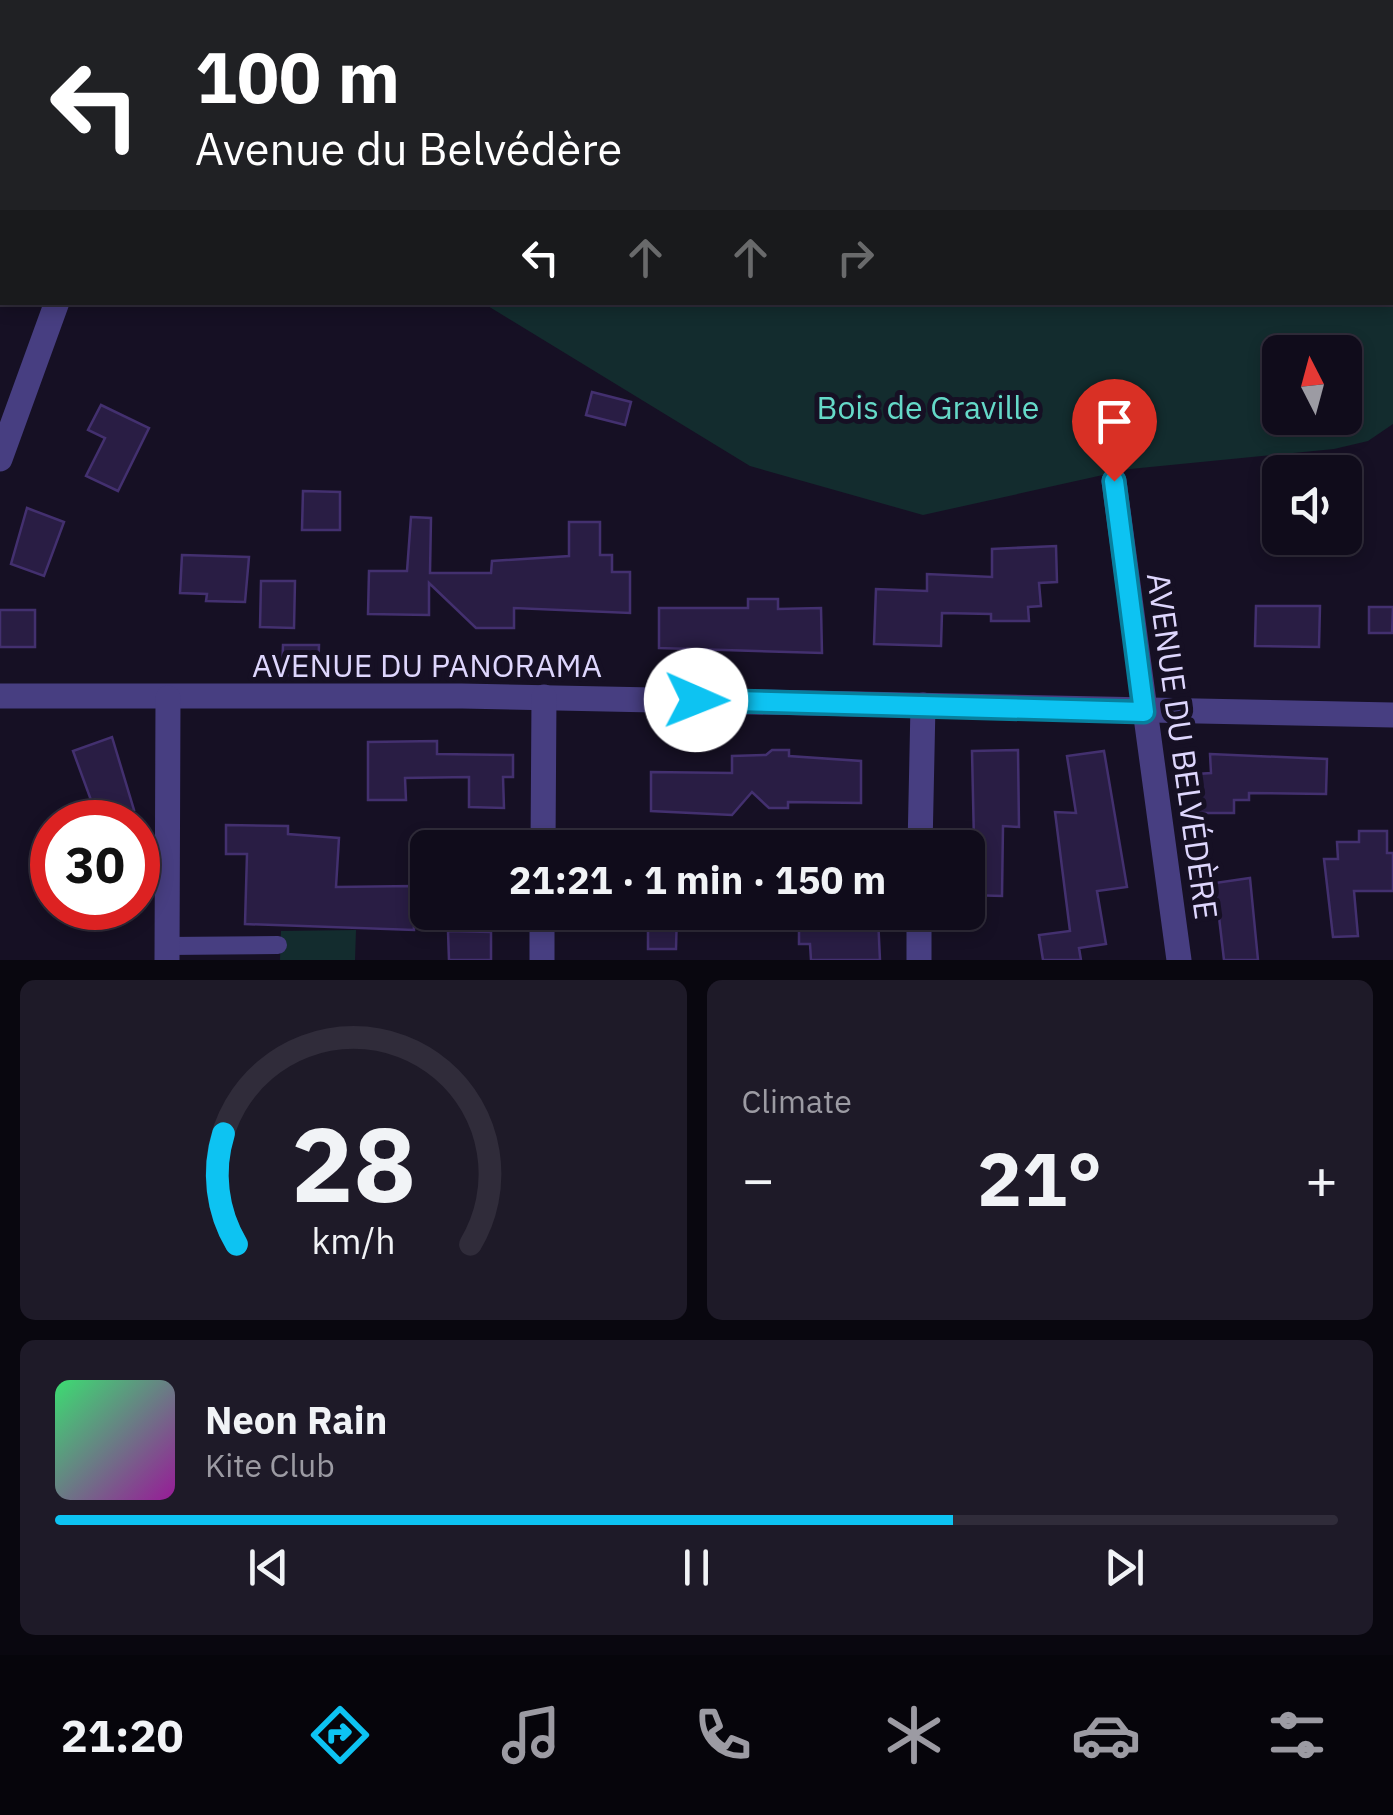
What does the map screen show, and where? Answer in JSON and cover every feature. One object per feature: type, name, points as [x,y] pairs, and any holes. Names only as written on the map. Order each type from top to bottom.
[{"type":"street","points":[[0,459],[56,305]]},
{"type":"street","name":"AVENUE DU BELVÉDÈRE","points":[[1114,481],[1179,960]]},
{"type":"street","name":"AVENUE DU PANORAMA","points":[[0,696],[544,697],[1393,715]]},
{"type":"street","points":[[542,830],[544,697]]},
{"type":"street","points":[[167,953],[168,698]]},
{"type":"street","points":[[920,830],[923,705]]},
{"type":"street","points":[[542,930],[542,960]]},
{"type":"street","points":[[918,960],[919,930]]},
{"type":"lane","points":[[167,953],[278,945]]},
{"type":"green space","name":"Bois de Graville","points":[[486,305],[1393,305],[1393,424],[1368,441],[1334,449],[1130,469],[923,515],[750,466]]},
{"type":"green space","points":[[356,930],[355,960],[280,960],[281,931]]},
{"type":"building","points":[[592,392],[631,402],[625,425],[586,415]]},
{"type":"building","points":[[101,405],[149,428],[118,491],[86,476],[105,438],[88,430]]},
{"type":"building","points":[[303,491],[340,492],[340,530],[302,530]]},
{"type":"building","points":[[27,508],[64,522],[44,576],[11,564]]},
{"type":"building","points":[[411,517],[431,518],[430,573],[491,573],[492,561],[569,556],[569,522],[600,522],[600,555],[612,555],[612,572],[630,572],[630,613],[514,608],[514,628],[476,628],[429,583],[429,615],[368,614],[369,571],[407,571]]},
{"type":"building","points":[[1056,546],[1057,582],[1039,583],[1041,606],[1028,607],[1029,621],[991,621],[991,614],[942,613],[941,646],[874,644],[876,589],[927,591],[927,574],[992,577],[992,549]]},
{"type":"building","points":[[182,555],[249,557],[245,602],[206,601],[207,594],[180,593]]},
{"type":"building","points":[[261,581],[295,581],[294,628],[260,627]]},
{"type":"building","points":[[748,599],[778,599],[778,609],[821,608],[822,653],[659,648],[659,608],[748,608]]},
{"type":"building","points":[[1256,606],[1320,606],[1319,647],[1255,646]]},
{"type":"building","points":[[1369,607],[1393,607],[1392,633],[1369,633]]},
{"type":"building","points":[[0,610],[35,610],[35,647],[0,647]]},
{"type":"building","points":[[283,645],[319,645],[318,676],[282,675]]},
{"type":"building","points":[[112,737],[131,800],[91,800],[73,751]]},
{"type":"building","points":[[437,741],[437,754],[513,755],[513,777],[503,777],[504,808],[469,807],[469,777],[405,778],[406,800],[368,800],[368,742]]},
{"type":"building","points":[[772,750],[789,750],[789,756],[861,761],[861,803],[788,802],[788,808],[769,808],[752,792],[732,815],[651,811],[651,772],[732,773],[732,756],[766,755]]},
{"type":"building","points":[[1018,750],[1019,827],[1003,826],[1002,896],[985,896],[985,830],[974,830],[972,751]]},
{"type":"building","points":[[1104,751],[1127,887],[1097,891],[1106,944],[1079,948],[1081,960],[1043,960],[1039,935],[1070,931],[1055,812],[1076,813],[1067,756]]},
{"type":"building","points":[[1210,754],[1327,759],[1326,794],[1249,793],[1249,800],[1234,800],[1234,813],[1199,813],[1197,774],[1211,773]]},
{"type":"building","points":[[226,825],[288,826],[288,834],[339,838],[336,887],[410,886],[410,930],[245,924],[247,854],[226,854]]},
{"type":"building","points":[[1359,831],[1387,831],[1387,853],[1393,853],[1393,891],[1354,891],[1358,936],[1333,937],[1324,859],[1338,859],[1337,842],[1359,842]]},
{"type":"building","points":[[1250,878],[1258,960],[1224,960],[1215,883]]},
{"type":"building","points":[[648,930],[677,930],[676,949],[648,949]]},
{"type":"building","points":[[799,930],[879,930],[880,960],[811,960],[810,944],[799,944]]},
{"type":"building","points":[[448,931],[491,932],[491,960],[449,960]]},
{"type":"route","points":[[696,700],[1144,712],[1114,481]]}]
